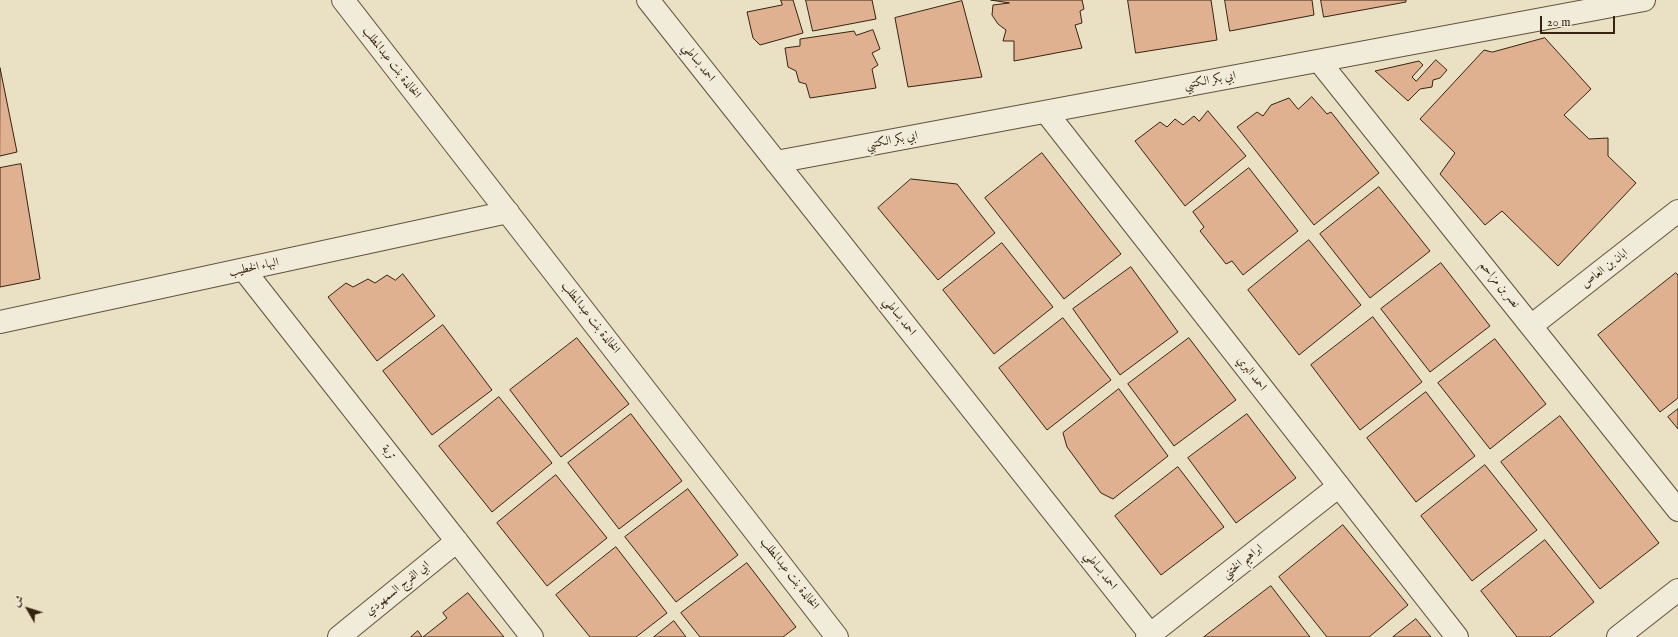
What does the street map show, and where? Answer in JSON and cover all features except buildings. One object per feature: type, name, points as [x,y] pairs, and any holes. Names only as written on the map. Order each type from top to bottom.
[{"type":"street","name":"الخالدة بنت عبدالمطلب","points":[[343,0],[837,637]]},
{"type":"street","name":"احمد بساطي","points":[[648,0],[1149,636]]},
{"type":"street","name":"ابي بكر الكتبي","points":[[776,162],[1644,0]]},
{"type":"street","name":"نصر بن مزاحم","points":[[1319,61],[1678,510]]},
{"type":"street","name":"احمد البري","points":[[1046,112],[1457,637]]},
{"type":"street","name":"ابان بن العاص","points":[[1531,326],[1678,211]]},
{"type":"street","name":"البهاء الخطيب","points":[[0,322],[508,212]]},
{"type":"street","name":"تربة","points":[[244,270],[532,637]]},
{"type":"street","name":"ابراهيم الختني","points":[[1149,636],[1339,486]]},
{"type":"street","name":"ابي الفرج السمهودي","points":[[339,637],[457,541]]},
{"type":"street","points":[[1618,637],[1678,590]]}]
